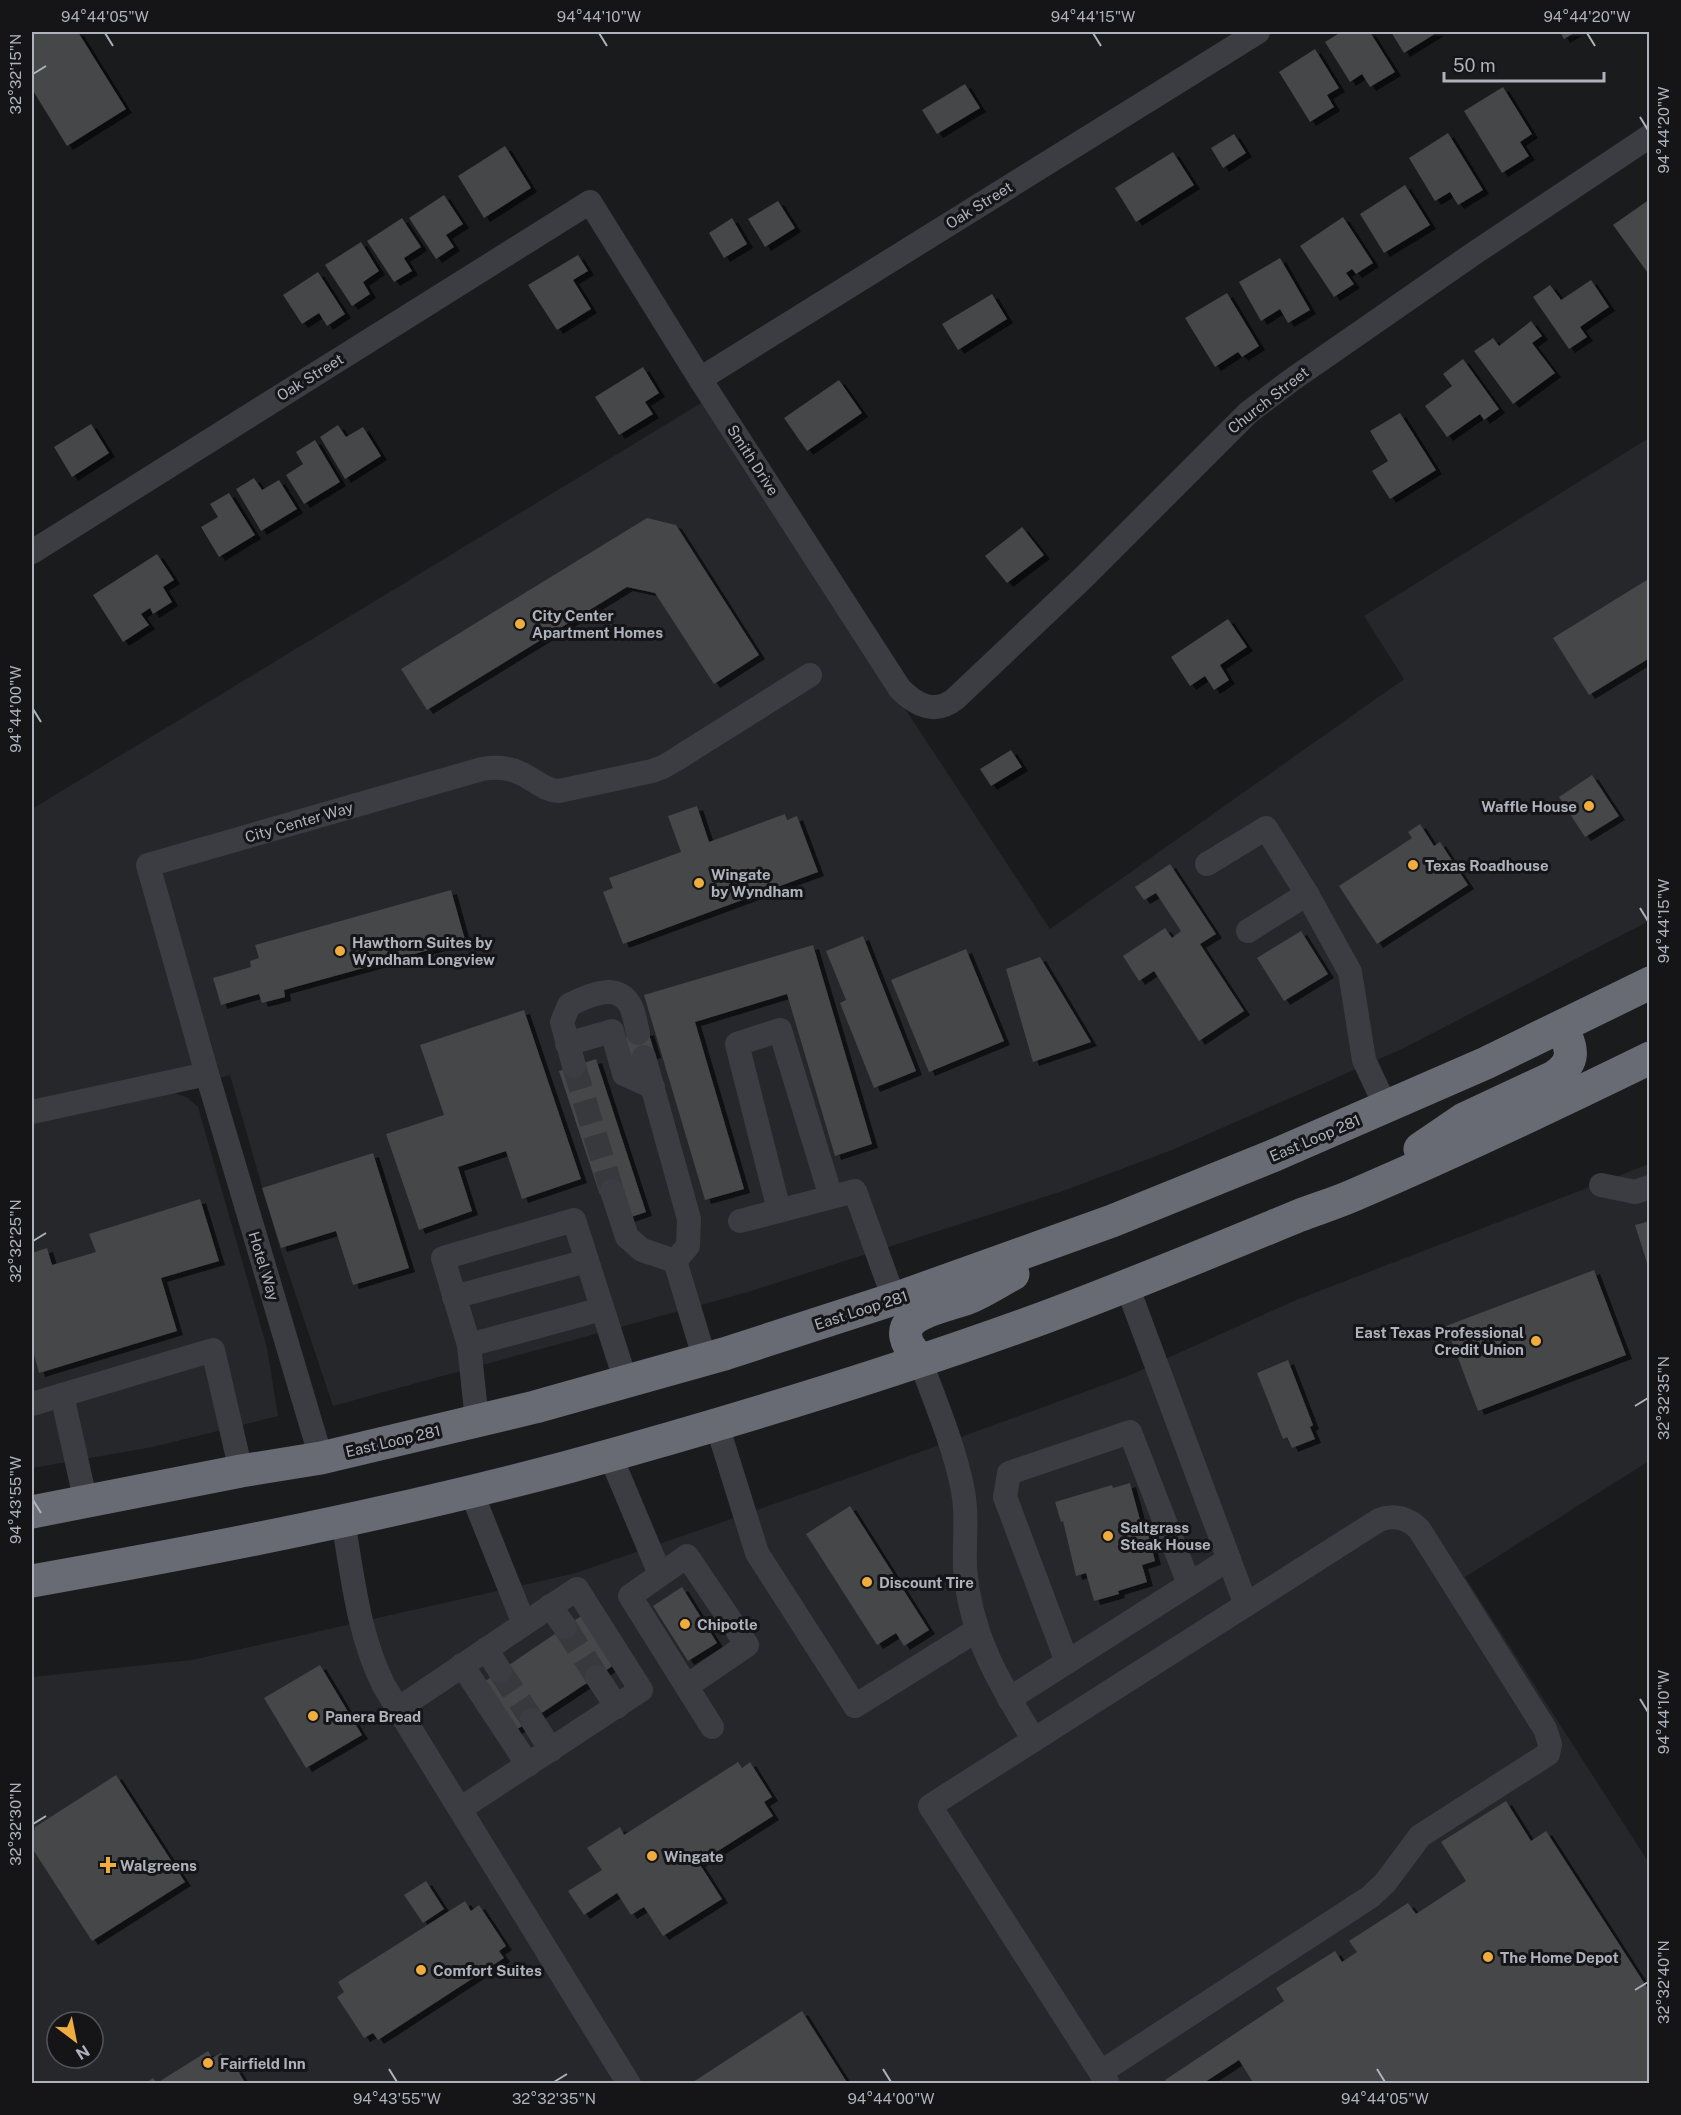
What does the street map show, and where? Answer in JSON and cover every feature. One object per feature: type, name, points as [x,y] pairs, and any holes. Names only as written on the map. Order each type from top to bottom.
[{"type":"highway","name":"East Loop 281","points":[[32,1512],[241,1471],[321,1458],[477,1421],[705,1360],[894,1299],[1112,1221],[1255,1163],[1386,1107],[1562,1027],[1650,983]]},
{"type":"highway","points":[[1349,1197],[1464,1119],[1563,1071],[1568,1065],[1571,1049],[1562,1027]]},
{"type":"highway","points":[[32,1581],[343,1521],[471,1491],[717,1425],[920,1360],[1127,1286],[1349,1197],[1503,1129],[1650,1058]]},
{"type":"highway","points":[[920,1360],[909,1348],[905,1337],[907,1326],[914,1318],[971,1297],[1112,1221]]},
{"type":"street","name":"Oak Street","points":[[700,379],[1257,32]]},
{"type":"street","name":"Church Street","points":[[927,707],[939,707],[955,699],[1082,579],[1230,430],[1269,397],[1476,252],[1650,136]]},
{"type":"street","name":"Oak Street","points":[[32,552],[590,202]]},
{"type":"street","name":"Smith Drive","points":[[590,202],[700,379],[900,689],[912,700],[927,707]]},
{"type":"street","name":"City Center Way","points":[[207,1074],[148,865],[482,769],[495,767],[513,771],[549,790],[559,791],[652,771],[675,760],[810,675]]},
{"type":"street","points":[[1207,864],[1266,828],[1307,894],[1350,972],[1364,1060],[1386,1107]]},
{"type":"street","points":[[1248,930],[1307,894]]},
{"type":"street","points":[[638,1033],[632,1008],[623,996],[610,991],[588,996],[569,1005],[562,1022],[571,1055],[612,1031],[624,1074],[653,1088]]},
{"type":"street","points":[[780,1210],[737,1044],[780,1030],[831,1197]]},
{"type":"street","points":[[644,1057],[689,1219],[688,1246],[675,1261]]},
{"type":"street","points":[[32,1112],[207,1074]]},
{"type":"street","name":"Hotel Way","points":[[207,1074],[321,1458]]},
{"type":"street","points":[[1600,1185],[1635,1192],[1650,1187]]},
{"type":"street","points":[[612,1191],[627,1237],[642,1250],[675,1261]]},
{"type":"street","points":[[740,1221],[855,1191],[894,1299]]},
{"type":"street","points":[[477,1421],[469,1345],[443,1258],[574,1220],[626,1382]]},
{"type":"street","points":[[454,1297],[587,1261]]},
{"type":"street","points":[[675,1261],[705,1360]]},
{"type":"street","points":[[1127,1286],[1246,1605]]},
{"type":"street","points":[[469,1345],[602,1309]]},
{"type":"street","points":[[32,1404],[213,1350],[241,1471]]},
{"type":"street","points":[[920,1360],[954,1455],[963,1488],[967,1580],[977,1630],[989,1663],[1034,1740]]},
{"type":"street","points":[[62,1395],[86,1503]]},
{"type":"street","points":[[717,1425],[757,1553],[855,1706],[977,1630]]},
{"type":"street","points":[[1067,1662],[1005,1497],[1009,1473],[1130,1432],[1189,1584]]},
{"type":"street","points":[[610,1455],[660,1574]]},
{"type":"street","points":[[471,1491],[524,1624]]},
{"type":"street","points":[[1395,1516],[1408,1520],[1419,1529],[1545,1729],[1550,1749],[1548,1754],[1420,1836],[1385,1883],[1370,1897],[1105,2078],[930,1806],[1034,1740],[1379,1520],[1395,1516]]},
{"type":"street","points":[[343,1521],[364,1638],[370,1659],[398,1709],[629,2084]]},
{"type":"street","points":[[687,1686],[747,1645],[687,1556],[630,1596],[712,1727]]},
{"type":"street","points":[[1009,1699],[1229,1559]]},
{"type":"street","points":[[398,1709],[577,1589],[641,1690],[460,1809]]},
{"type":"street","points":[[550,1606],[565,1627]]},
{"type":"street","points":[[486,1649],[500,1671]]},
{"type":"street","points":[[462,1665],[528,1765]]},
{"type":"street","points":[[597,1677],[617,1707]]},
{"type":"street","points":[[532,1720],[551,1750]]},
{"type":"shaded area","points":[[703,402],[1050,929],[1404,679],[1364,616],[1649,438],[1649,921],[1404,1048],[1172,1150],[1063,1191],[748,1292],[333,1406],[278,1242],[230,1075],[172,1092],[188,1098],[198,1107],[267,1348],[278,1416],[153,1447],[32,1468],[32,809]]},
{"type":"shaded area","points":[[1649,1164],[1649,1461],[1465,1577],[1649,1863],[1649,2083],[32,2083],[32,1677],[192,1660],[576,1573],[854,1476],[1128,1376],[1296,1300]]},
{"type":"building","points":[[32,32],[78,32],[126,109],[67,146],[32,89]]},
{"type":"building","points":[[1341,32],[1370,32],[1395,72],[1370,87],[1362,74],[1350,82],[1325,42]]},
{"type":"building","points":[[1391,32],[1438,32],[1404,53]]},
{"type":"building","points":[[1560,32],[1576,32],[1564,39]]},
{"type":"building","points":[[1315,49],[1339,88],[1327,95],[1334,107],[1310,122],[1279,72]]},
{"type":"building","points":[[965,84],[980,108],[937,134],[922,110]]},
{"type":"building","points":[[1503,87],[1532,134],[1520,142],[1529,156],[1502,173],[1464,111]]},
{"type":"building","points":[[1448,133],[1483,190],[1458,205],[1450,192],[1435,201],[1409,158]]},
{"type":"building","points":[[1234,134],[1246,153],[1223,168],[1211,148]]},
{"type":"building","points":[[505,146],[531,188],[484,218],[458,176]]},
{"type":"building","points":[[1173,152],[1194,185],[1136,222],[1115,188]]},
{"type":"building","points":[[1405,185],[1430,225],[1384,253],[1360,214]]},
{"type":"building","points":[[444,195],[463,224],[446,235],[454,247],[436,259],[409,218]]},
{"type":"building","points":[[1650,199],[1650,276],[1613,225]]},
{"type":"building","points":[[778,201],[795,228],[765,247],[748,219]]},
{"type":"building","points":[[1343,217],[1373,263],[1356,274],[1352,269],[1346,273],[1354,284],[1334,297],[1300,246]]},
{"type":"building","points":[[402,218],[421,247],[404,258],[412,271],[394,282],[367,241]]},
{"type":"building","points":[[732,218],[747,244],[724,258],[709,233]]},
{"type":"building","points":[[361,242],[379,271],[363,282],[370,294],[352,306],[325,265]]},
{"type":"building","points":[[578,255],[588,271],[573,280],[591,309],[557,330],[528,285]]},
{"type":"building","points":[[1280,258],[1310,310],[1288,323],[1280,309],[1261,321],[1239,282]]},
{"type":"building","points":[[318,272],[345,314],[327,326],[319,313],[302,324],[283,295]]},
{"type":"building","points":[[1591,280],[1609,307],[1580,327],[1587,337],[1569,349],[1533,297],[1550,285],[1561,300]]},
{"type":"building","points":[[1227,293],[1259,346],[1242,357],[1238,352],[1215,367],[1185,318]]},
{"type":"building","points":[[992,294],[1007,319],[958,350],[942,324]]},
{"type":"building","points":[[1531,321],[1542,336],[1532,343],[1555,373],[1513,404],[1474,351],[1493,338],[1499,346]]},
{"type":"building","points":[[1463,359],[1499,409],[1484,420],[1480,414],[1447,437],[1425,406],[1452,386],[1443,374]]},
{"type":"building","points":[[643,367],[659,393],[645,402],[653,414],[619,435],[595,397]]},
{"type":"building","points":[[839,380],[862,413],[807,451],[784,418]]},
{"type":"building","points":[[1400,413],[1436,470],[1390,499],[1372,471],[1388,461],[1370,431]]},
{"type":"building","points":[[91,424],[109,453],[72,477],[54,447]]},
{"type":"building","points":[[338,425],[346,437],[363,427],[381,456],[345,479],[320,437]]},
{"type":"building","points":[[315,440],[340,482],[304,504],[286,475],[303,464],[296,452]]},
{"type":"building","points":[[254,478],[262,490],[279,480],[297,509],[261,531],[236,489]]},
{"type":"building","points":[[229,493],[255,535],[219,557],[201,527],[218,517],[210,504]]},
{"type":"building","name":"City Center Apartment Homes","points":[[647,518],[676,525],[759,655],[714,684],[655,593],[627,587],[427,710],[401,669]]},
{"type":"building","points":[[1022,527],[1044,555],[1007,583],[985,556]]},
{"type":"building","points":[[157,554],[174,580],[163,587],[172,602],[153,614],[150,608],[141,614],[149,625],[123,642],[93,595]]},
{"type":"building","points":[[1650,578],[1650,662],[1648,659],[1589,695],[1553,638]]},
{"type":"building","points":[[1228,619],[1247,647],[1220,665],[1229,680],[1214,690],[1205,676],[1190,686],[1171,657]]},
{"type":"building","points":[[1011,750],[1022,767],[991,786],[980,769]]},
{"type":"building","name":"Waffle House","points":[[1592,775],[1619,816],[1585,837],[1559,797]]},
{"type":"building","name":"Wingate by Wyndham","points":[[697,806],[709,842],[785,814],[787,820],[797,816],[818,872],[623,944],[603,892],[613,888],[609,878],[681,852],[668,816]]},
{"type":"building","name":"Texas Roadhouse","points":[[1420,824],[1434,846],[1440,842],[1468,885],[1377,944],[1339,886],[1412,838],[1408,832]]},
{"type":"building","points":[[1170,864],[1216,934],[1200,944],[1244,1011],[1199,1041],[1154,971],[1139,981],[1123,956],[1165,928],[1172,938],[1181,931],[1156,893],[1144,900],[1135,887]]},
{"type":"building","name":"Hawthorn Suites by Wyndham Longview","points":[[451,890],[465,940],[284,990],[285,997],[262,1003],[259,994],[221,1005],[213,978],[251,967],[250,961],[259,958],[255,945]]},
{"type":"building","points":[[1301,931],[1328,974],[1284,1001],[1257,958]]},
{"type":"building","points":[[863,936],[916,1071],[874,1088],[840,1003],[846,1000],[826,951]]},
{"type":"building","points":[[813,945],[872,1144],[835,1156],[787,994],[695,1022],[744,1189],[705,1200],[644,995]]},
{"type":"building","points":[[966,949],[1004,1041],[929,1072],[891,980]]},
{"type":"building","points":[[1040,957],[1091,1042],[1033,1062],[1006,969]]},
{"type":"building","points":[[524,1010],[581,1179],[522,1199],[506,1151],[458,1167],[472,1211],[419,1230],[386,1134],[444,1115],[420,1045]]},
{"type":"building","points":[[648,1031],[655,1054],[630,1062],[623,1038]]},
{"type":"building","points":[[596,1059],[646,1212],[628,1218],[619,1189],[600,1195],[559,1071]]},
{"type":"building","points":[[373,1153],[409,1268],[353,1285],[336,1231],[281,1248],[262,1188]]},
{"type":"building","points":[[200,1199],[219,1261],[161,1278],[177,1331],[39,1373],[32,1347],[32,1253],[47,1248],[52,1265],[96,1252],[89,1234]]},
{"type":"building","points":[[1650,1221],[1650,1269],[1649,1269],[1635,1225]]},
{"type":"building","name":"East Texas Professional Credit Union","points":[[1594,1270],[1626,1355],[1478,1411],[1446,1326]]},
{"type":"building","points":[[1288,1360],[1313,1425],[1310,1427],[1315,1439],[1292,1448],[1287,1437],[1283,1439],[1257,1373]]},
{"type":"building","name":"Saltgrass Steak House","points":[[1130,1483],[1142,1527],[1146,1526],[1155,1561],[1142,1565],[1147,1582],[1118,1591],[1119,1594],[1094,1601],[1086,1573],[1076,1576],[1063,1521],[1061,1522],[1055,1502],[1112,1485],[1113,1488]]},
{"type":"building","name":"Discount Tire","points":[[850,1506],[929,1630],[904,1646],[896,1633],[877,1645],[806,1534]]},
{"type":"building","name":"Chipotle","points":[[682,1587],[717,1643],[688,1661],[653,1606]]},
{"type":"building","points":[[584,1614],[617,1663],[513,1732],[481,1684]]},
{"type":"building","name":"Panera Bread","points":[[320,1665],[362,1735],[306,1768],[264,1698]]},
{"type":"building","name":"Wingate","points":[[738,1762],[742,1768],[750,1762],[772,1797],[764,1802],[773,1816],[699,1863],[722,1899],[663,1936],[644,1907],[631,1915],[617,1893],[584,1915],[568,1891],[602,1870],[587,1848],[620,1827],[624,1835]]},
{"type":"building","name":"Walgreens","points":[[116,1775],[185,1882],[92,1941],[32,1848],[32,1839],[35,1827]]},
{"type":"building","name":"The Home Depot","points":[[1506,1801],[1531,1841],[1546,1831],[1650,1992],[1650,2084],[1254,2084],[1239,2060],[1202,2084],[1167,2084],[1165,2080],[1284,2001],[1276,1988],[1335,1951],[1342,1962],[1357,1952],[1349,1941],[1408,1903],[1416,1914],[1466,1881],[1441,1842]]},
{"type":"building","points":[[426,1881],[444,1909],[423,1923],[404,1895]]},
{"type":"building","name":"Comfort Suites","points":[[465,1901],[471,1911],[479,1905],[506,1946],[499,1951],[504,1958],[378,2040],[373,2033],[364,2038],[337,1997],[344,1992],[338,1982]]},
{"type":"building","points":[[802,2011],[848,2084],[690,2084]]},
{"type":"building","name":"Fairfield Inn","points":[[208,2051],[212,2058],[221,2053],[232,2071],[236,2068],[246,2084],[145,2084],[153,2078],[157,2083]]},
{"type":"tunnel","points":[[574,1066],[612,1191]]},
{"type":"tunnel","points":[[565,1627],[597,1677]]},
{"type":"tunnel","points":[[500,1671],[532,1720]]},
{"type":"place","name":"City Center Apartment Homes","points":[[520,624]]},
{"type":"place","name":"Waffle House","points":[[1589,806]]},
{"type":"place","name":"Texas Roadhouse","points":[[1413,865]]},
{"type":"place","name":"Wingate by Wyndham","points":[[699,883]]},
{"type":"place","name":"Hawthorn Suites by Wyndham Longview","points":[[340,951]]},
{"type":"place","name":"East Texas Professional Credit Union","points":[[1536,1341]]},
{"type":"place","name":"Saltgrass Steak House","points":[[1108,1536]]},
{"type":"place","name":"Discount Tire","points":[[867,1582]]},
{"type":"place","name":"Chipotle","points":[[685,1624]]},
{"type":"place","name":"Panera Bread","points":[[313,1716]]},
{"type":"place","name":"Wingate","points":[[652,1856]]},
{"type":"place","name":"Walgreens","points":[[108,1865]]},
{"type":"place","name":"The Home Depot","points":[[1488,1957]]},
{"type":"place","name":"Comfort Suites","points":[[421,1970]]},
{"type":"place","name":"Fairfield Inn","points":[[208,2063]]}]
